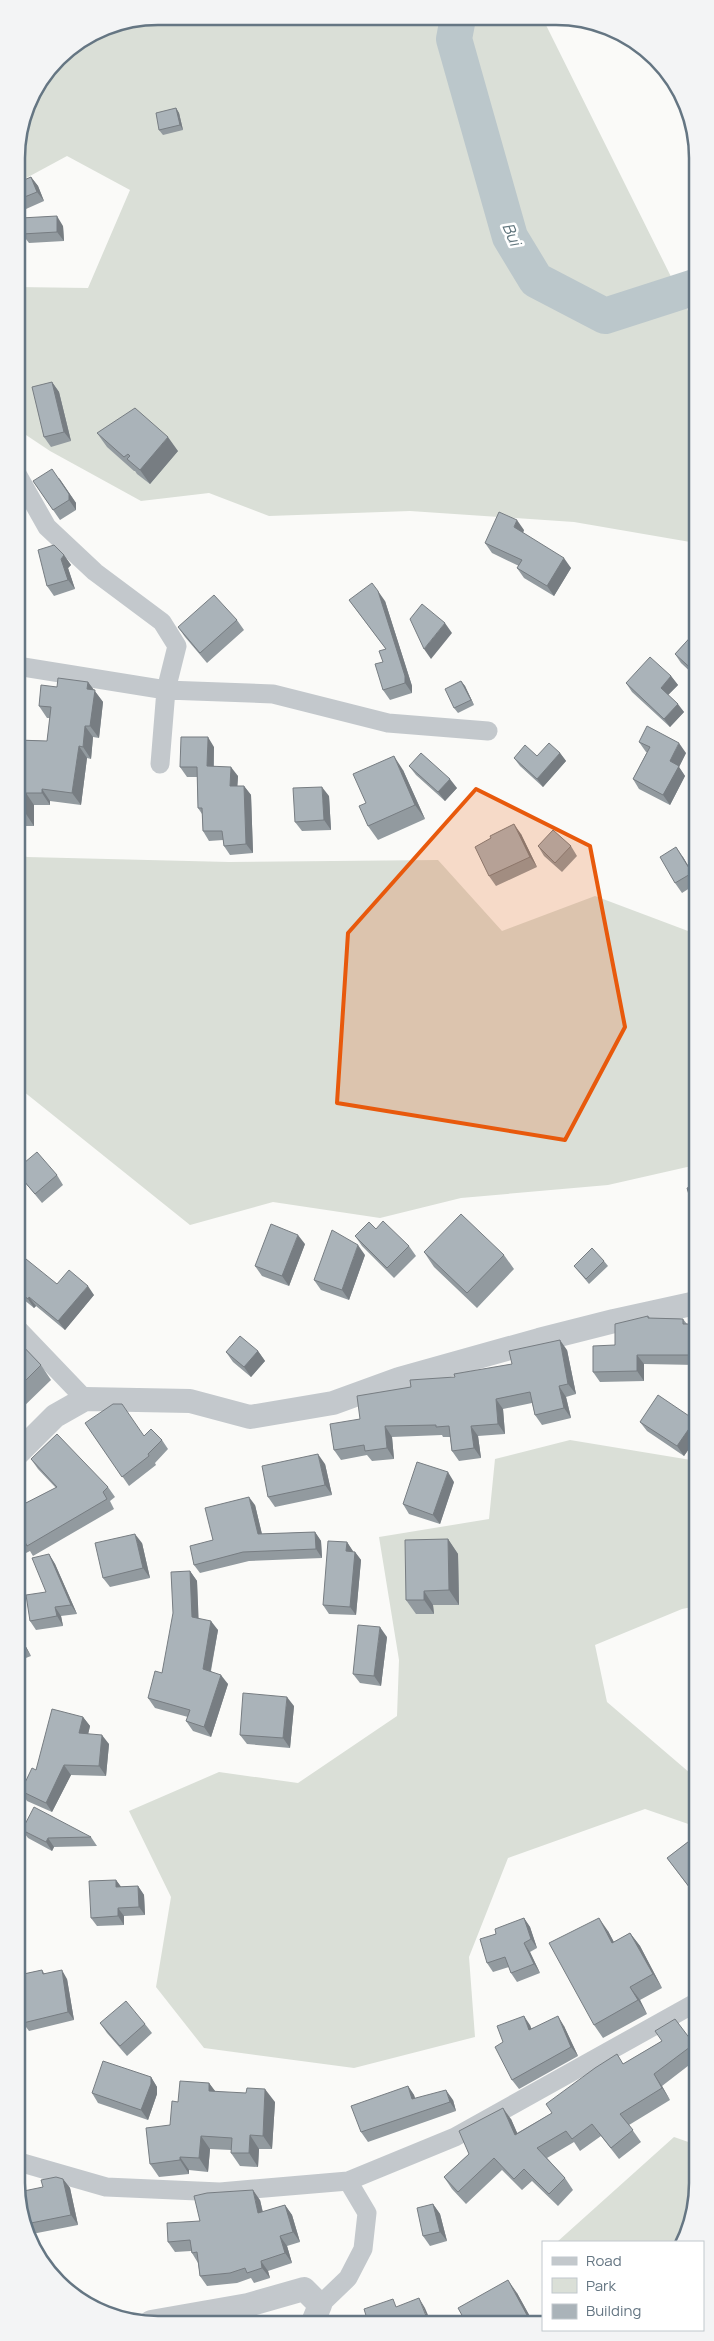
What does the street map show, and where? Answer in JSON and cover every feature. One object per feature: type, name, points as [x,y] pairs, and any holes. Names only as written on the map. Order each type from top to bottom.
[{"type":"street","points":[[25,488],[47,527],[95,572],[162,622],[177,646],[166,690],[160,764]]},
{"type":"street","points":[[25,667],[166,690],[273,694],[388,723],[488,731]]},
{"type":"street","points":[[25,1446],[55,1416],[85,1399],[190,1401],[250,1417],[333,1403],[399,1379],[539,1340],[633,1316],[689,1305]]},
{"type":"street","points":[[25,1336],[85,1399]]},
{"type":"street","points":[[25,2164],[106,2187],[220,2192],[348,2181],[455,2137],[689,2006]]},
{"type":"street","points":[[185,2316],[248,2305],[304,2289],[316,2314],[348,2278],[363,2249],[367,2213],[348,2181]]},
{"type":"highlighted area","points":[[476,789],[590,846],[625,1027],[565,1140],[337,1103],[348,933]]},
{"type":"green space","points":[[158,25],[546,25],[689,313],[689,542],[574,522],[410,511],[269,516],[209,493],[141,501],[50,451],[25,434],[25,287],[88,288],[130,190],[67,156],[25,179],[25,149],[28,132],[35,107],[43,91],[52,77],[70,58],[84,47],[115,32],[140,26]]},
{"type":"green space","points":[[25,856],[229,862],[438,860],[502,931],[595,896],[689,931],[689,1167],[608,1185],[461,1198],[380,1218],[273,1202],[190,1225],[25,1093]]},
{"type":"green space","points":[[570,1440],[689,1460],[689,1608],[595,1645],[607,1702],[689,1772],[689,1824],[645,1809],[508,1858],[469,1957],[475,2037],[354,2068],[204,2048],[156,1987],[171,1897],[129,1811],[219,1772],[298,1783],[397,1716],[399,1660],[379,1537],[489,1519],[495,1459]]},
{"type":"green space","points":[[674,2137],[689,2142],[689,2192],[682,2226],[676,2241],[558,2241]]},
{"type":"building","points":[[176,108],[180,125],[159,130],[156,113]]},
{"type":"building","points":[[31,177],[37,192],[25,197],[25,180]]},
{"type":"building","points":[[57,216],[57,232],[25,234],[25,218]]},
{"type":"building","points":[[52,382],[64,432],[44,437],[32,387]]},
{"type":"building","points":[[135,408],[168,437],[140,470],[127,459],[130,456],[128,454],[124,457],[97,433]]},
{"type":"building","points":[[52,469],[69,494],[69,500],[53,510],[33,481]]},
{"type":"building","points":[[499,512],[517,520],[514,527],[564,558],[547,586],[517,568],[522,560],[485,543]]},
{"type":"building","points":[[54,545],[64,555],[61,559],[68,580],[47,586],[38,550]]},
{"type":"building","points":[[372,583],[378,591],[405,676],[405,683],[383,690],[375,664],[383,662],[379,651],[386,649],[349,600]]},
{"type":"building","points":[[214,595],[237,620],[200,653],[178,627]]},
{"type":"building","points":[[422,604],[445,623],[424,649],[410,619]]},
{"type":"building","points":[[689,639],[689,667],[675,654]]},
{"type":"building","points":[[650,657],[671,676],[661,688],[678,704],[664,719],[626,683]]},
{"type":"building","points":[[58,678],[88,682],[87,689],[95,690],[90,726],[85,726],[83,747],[79,746],[72,793],[42,789],[42,793],[26,793],[25,814],[25,740],[47,741],[51,707],[39,706],[41,685],[57,687]]},
{"type":"building","points":[[461,681],[471,700],[454,708],[445,689]]},
{"type":"building","points":[[647,726],[679,743],[670,761],[679,766],[663,795],[633,779],[650,747],[639,742]]},
{"type":"building","points":[[181,737],[208,737],[207,766],[231,767],[230,786],[244,786],[246,844],[224,846],[222,831],[203,831],[202,808],[198,808],[197,767],[180,767]]},
{"type":"building","points":[[549,743],[560,753],[537,779],[514,758],[525,745],[537,756]]},
{"type":"building","points":[[421,753],[450,779],[438,792],[409,766]]},
{"type":"building","points":[[394,756],[415,805],[368,826],[359,806],[366,803],[353,774]]},
{"type":"building","points":[[322,787],[324,820],[295,822],[293,788]]},
{"type":"building","points":[[514,824],[530,857],[489,876],[475,847],[491,838],[490,836]]},
{"type":"building","points":[[553,830],[571,846],[555,863],[538,846]]},
{"type":"building","points":[[676,847],[689,868],[689,875],[675,883],[660,857]]},
{"type":"building","points":[[37,1152],[57,1175],[35,1194],[25,1182],[25,1162]]},
{"type":"building","points":[[461,1214],[504,1255],[467,1293],[424,1252]]},
{"type":"building","points":[[383,1221],[409,1246],[387,1268],[355,1236],[369,1222],[376,1229]]},
{"type":"building","points":[[271,1224],[298,1235],[282,1276],[255,1266]]},
{"type":"building","points":[[332,1230],[358,1245],[342,1290],[314,1280]]},
{"type":"building","points":[[592,1248],[604,1261],[586,1279],[574,1266]]},
{"type":"building","points":[[26,1259],[57,1284],[69,1270],[88,1286],[58,1321],[29,1297],[28,1299],[25,1297]]},
{"type":"building","points":[[648,1316],[648,1318],[683,1319],[683,1324],[689,1324],[689,1355],[637,1355],[637,1371],[593,1372],[593,1346],[615,1345],[615,1324]]},
{"type":"building","points":[[240,1336],[258,1351],[244,1367],[226,1352]]},
{"type":"building","points":[[560,1340],[568,1384],[559,1386],[564,1408],[535,1415],[530,1392],[496,1399],[498,1424],[471,1426],[474,1448],[452,1451],[449,1426],[436,1427],[436,1425],[385,1426],[387,1448],[365,1451],[364,1445],[334,1450],[330,1424],[360,1419],[357,1396],[411,1387],[410,1380],[455,1377],[454,1374],[512,1364],[509,1351]]},
{"type":"building","points":[[25,1348],[41,1365],[25,1381]]},
{"type":"building","points":[[658,1395],[689,1416],[689,1429],[677,1446],[640,1422]]},
{"type":"building","points":[[113,1404],[122,1404],[144,1436],[151,1429],[162,1440],[148,1454],[149,1456],[122,1477],[85,1423]]},
{"type":"building","points":[[57,1434],[108,1487],[103,1492],[107,1499],[27,1546],[25,1542],[25,1503],[57,1487],[31,1459]]},
{"type":"building","points":[[318,1454],[325,1485],[268,1497],[262,1466]]},
{"type":"building","points":[[417,1462],[448,1472],[433,1515],[403,1504]]},
{"type":"building","points":[[249,1497],[258,1534],[315,1532],[316,1549],[243,1552],[194,1565],[190,1546],[213,1540],[205,1508]]},
{"type":"building","points":[[135,1534],[143,1568],[103,1578],[95,1543]]},
{"type":"building","points":[[448,1539],[449,1590],[424,1591],[424,1600],[406,1600],[405,1540]]},
{"type":"building","points":[[328,1541],[347,1542],[346,1551],[355,1552],[350,1607],[323,1605]]},
{"type":"building","points":[[49,1554],[71,1605],[55,1607],[57,1616],[30,1621],[26,1595],[46,1592],[32,1558]]},
{"type":"building","points":[[190,1571],[192,1617],[211,1621],[203,1669],[221,1675],[204,1727],[186,1721],[190,1710],[148,1698],[155,1671],[162,1673],[173,1613],[171,1572]]},
{"type":"building","points":[[358,1625],[380,1627],[374,1676],[353,1674]]},
{"type":"building","points":[[243,1693],[287,1697],[283,1738],[240,1735]]},
{"type":"building","points":[[52,1709],[83,1717],[79,1733],[102,1735],[99,1766],[64,1765],[46,1803],[25,1793],[25,1783],[32,1768],[36,1770]]},
{"type":"building","points":[[34,1807],[91,1837],[48,1838],[46,1842],[25,1832],[25,1824]]},
{"type":"building","points":[[689,1841],[689,1887],[667,1858]]},
{"type":"building","points":[[116,1880],[116,1887],[138,1886],[139,1907],[118,1908],[118,1916],[91,1918],[89,1881]]},
{"type":"building","points":[[524,1918],[531,1939],[524,1943],[534,1964],[511,1973],[505,1957],[487,1963],[480,1939],[496,1934],[495,1929]]},
{"type":"building","points":[[599,1918],[612,1943],[630,1933],[653,1974],[630,1987],[638,2000],[594,2025],[549,1943]]},
{"type":"building","points":[[42,1970],[43,1974],[62,1970],[68,2012],[25,2023],[25,1974]]},
{"type":"building","points":[[126,2001],[145,2024],[120,2046],[100,2023]]},
{"type":"building","points":[[524,2016],[529,2030],[558,2016],[571,2047],[512,2080],[495,2047],[503,2042],[497,2026]]},
{"type":"building","points":[[675,2019],[689,2037],[689,2048],[654,2074],[662,2088],[620,2114],[633,2130],[611,2148],[592,2124],[572,2139],[566,2131],[537,2148],[565,2178],[549,2194],[524,2169],[514,2179],[494,2158],[458,2192],[444,2177],[469,2154],[459,2131],[503,2108],[515,2135],[552,2113],[546,2104],[595,2068],[617,2054],[623,2064],[662,2041],[655,2031]]},
{"type":"building","points":[[103,2061],[151,2077],[151,2084],[141,2110],[92,2093]]},
{"type":"building","points":[[180,2081],[209,2083],[209,2091],[246,2093],[247,2088],[265,2089],[263,2136],[250,2135],[249,2153],[231,2153],[232,2138],[201,2136],[199,2158],[180,2157],[180,2160],[150,2164],[146,2128],[170,2125],[172,2101],[178,2102]]},
{"type":"building","points":[[408,2086],[412,2099],[446,2090],[450,2102],[361,2132],[351,2106]]},
{"type":"building","points":[[56,2177],[63,2179],[71,2215],[31,2223],[25,2191],[43,2187],[41,2180]]},
{"type":"building","points":[[253,2190],[258,2213],[285,2205],[293,2232],[280,2236],[285,2253],[261,2261],[262,2268],[247,2273],[245,2268],[230,2273],[200,2276],[197,2252],[192,2253],[190,2240],[168,2242],[167,2223],[200,2221],[194,2196],[207,2193]]},
{"type":"building","points":[[433,2204],[440,2232],[423,2236],[417,2208]]},
{"type":"building","points":[[508,2280],[527,2316],[462,2316],[458,2308]]},
{"type":"building","points":[[419,2298],[426,2316],[366,2316],[364,2309],[393,2299],[396,2307]]},
{"type":"waterway","name":"Bui","points":[[457,25],[454,39],[510,237],[536,280],[605,316],[689,289]]}]
